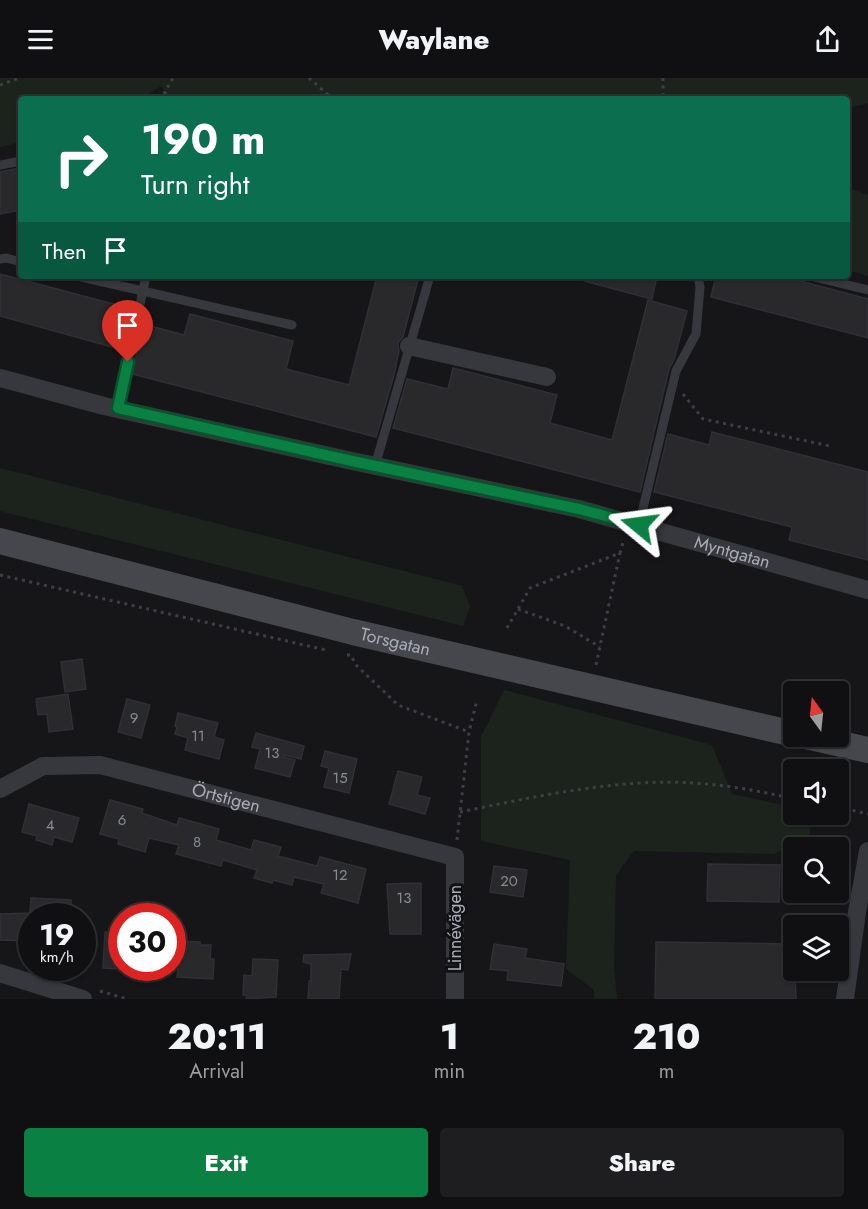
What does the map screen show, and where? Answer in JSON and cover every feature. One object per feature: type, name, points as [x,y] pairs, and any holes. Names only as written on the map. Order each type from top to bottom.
[{"type":"main road","name":"Torsgatan","points":[[0,541],[353,632],[783,731]]},
{"type":"main road","points":[[849,746],[868,750]]},
{"type":"street","points":[[410,346],[547,377]]},
{"type":"street","name":"Myntgatan","points":[[0,378],[118,408],[579,509],[868,590]]},
{"type":"street","name":"Örtstigen","points":[[0,789],[43,766],[100,765],[455,857]]},
{"type":"street","points":[[846,999],[857,912],[868,851]]},
{"type":"street","name":"Linnévägen","points":[[454,999],[455,857]]},
{"type":"street","points":[[0,973],[83,999]]},
{"type":"lane","points":[[0,165],[18,161]]},
{"type":"lane","points":[[0,259],[18,261]]},
{"type":"lane","points":[[89,279],[292,325]]},
{"type":"lane","points":[[118,408],[145,279]]},
{"type":"lane","points":[[375,466],[429,279]]},
{"type":"lane","points":[[633,524],[676,370],[696,334],[700,287],[699,279]]},
{"type":"lane","points":[[822,279],[868,290]]},
{"type":"path","points":[[0,85],[19,78]]},
{"type":"path","points":[[161,96],[173,78]]},
{"type":"path","points":[[309,78],[330,96]]},
{"type":"path","points":[[663,78],[663,96]]},
{"type":"path","points":[[165,92],[166,96]]},
{"type":"path","points":[[673,381],[703,419],[830,446]]},
{"type":"path","points":[[595,668],[621,553],[633,524]]},
{"type":"path","points":[[507,628],[530,588],[621,553]]},
{"type":"path","points":[[0,575],[327,650]]},
{"type":"path","points":[[518,609],[565,626],[600,647]]},
{"type":"path","points":[[339,653],[351,655],[355,664],[398,705],[469,732]]},
{"type":"path","points":[[455,857],[469,732],[477,700]]},
{"type":"path","points":[[460,812],[610,785],[692,783],[753,790],[783,797]]},
{"type":"path","points":[[849,810],[868,814]]},
{"type":"shaded area","points":[[0,78],[868,78],[868,103],[850,108],[850,96],[168,96],[161,86],[146,96],[18,96],[18,143],[0,147]]},
{"type":"shaded area","points":[[850,189],[868,195],[868,276],[850,271]]},
{"type":"shaded area","points":[[0,468],[462,586],[470,607],[463,626],[0,511]]},
{"type":"shaded area","points":[[504,690],[712,745],[732,794],[783,805],[783,825],[810,825],[810,834],[805,837],[783,837],[783,849],[774,854],[634,851],[616,875],[614,968],[617,999],[594,999],[594,990],[566,969],[570,860],[481,841],[481,737]]},
{"type":"building","points":[[18,169],[18,211],[0,214],[0,172]]},
{"type":"building","points":[[0,274],[129,308],[128,311],[131,312],[123,350],[0,316]]},
{"type":"building","points":[[376,279],[418,279],[403,337],[398,343],[399,351],[394,375],[376,437],[132,374],[143,324],[184,335],[190,314],[293,341],[286,369],[349,385]]},
{"type":"building","points":[[584,279],[656,279],[652,299],[584,281]]},
{"type":"building","points":[[715,279],[793,279],[868,299],[868,338],[711,297]]},
{"type":"building","points":[[648,300],[687,311],[674,360],[669,369],[640,492],[393,428],[407,379],[448,389],[453,368],[557,395],[550,423],[612,440]]},
{"type":"building","points":[[712,432],[868,472],[868,560],[789,540],[792,527],[654,492],[668,434],[709,445]]},
{"type":"building","points":[[82,659],[86,689],[65,692],[61,662]]},
{"type":"building","points":[[68,694],[73,729],[49,732],[47,714],[38,715],[36,699]]},
{"type":"building","points":[[127,699],[150,705],[141,738],[118,732]]},
{"type":"building","points":[[178,713],[218,723],[214,737],[224,740],[219,759],[185,750],[188,738],[175,734]]},
{"type":"building","points":[[256,733],[304,746],[301,759],[284,755],[283,757],[295,760],[290,777],[255,768],[260,749],[252,747]]},
{"type":"building","points":[[325,751],[357,759],[349,793],[324,787],[329,768],[321,766]]},
{"type":"building","points":[[398,771],[422,777],[417,795],[430,798],[425,814],[389,804]]},
{"type":"building","points":[[110,800],[143,809],[142,813],[177,825],[179,818],[219,829],[216,840],[251,850],[254,840],[281,847],[278,856],[317,866],[320,857],[366,869],[358,903],[321,893],[324,884],[294,877],[292,885],[273,880],[272,883],[254,878],[257,870],[223,860],[221,866],[176,854],[179,845],[149,838],[145,852],[118,844],[119,839],[100,834]]},
{"type":"building","points":[[29,804],[79,818],[72,842],[54,837],[52,845],[36,840],[37,836],[22,832]]},
{"type":"building","points":[[708,864],[780,865],[779,902],[707,901]]},
{"type":"building","points":[[494,866],[527,870],[523,897],[490,892]]},
{"type":"building","points":[[421,883],[421,934],[390,934],[387,884]]},
{"type":"building","points":[[31,898],[71,900],[71,903],[31,903]]},
{"type":"building","points":[[18,913],[18,941],[0,940],[0,914]]},
{"type":"building","points":[[105,932],[108,932],[108,968],[103,968]]},
{"type":"building","points":[[186,942],[211,945],[210,959],[214,959],[213,979],[186,978]]},
{"type":"building","points":[[656,942],[783,944],[783,981],[795,981],[796,999],[655,999]]},
{"type":"building","points":[[494,944],[527,949],[525,958],[564,964],[561,986],[507,980],[508,971],[490,969]]},
{"type":"building","points":[[351,954],[348,970],[341,969],[339,999],[308,999],[311,964],[303,962],[304,955]]},
{"type":"building","points":[[253,959],[278,960],[276,997],[246,999],[247,995],[243,995],[244,975],[252,976]]},
{"type":"route","points":[[128,362],[118,408],[579,509],[639,525]]}]
